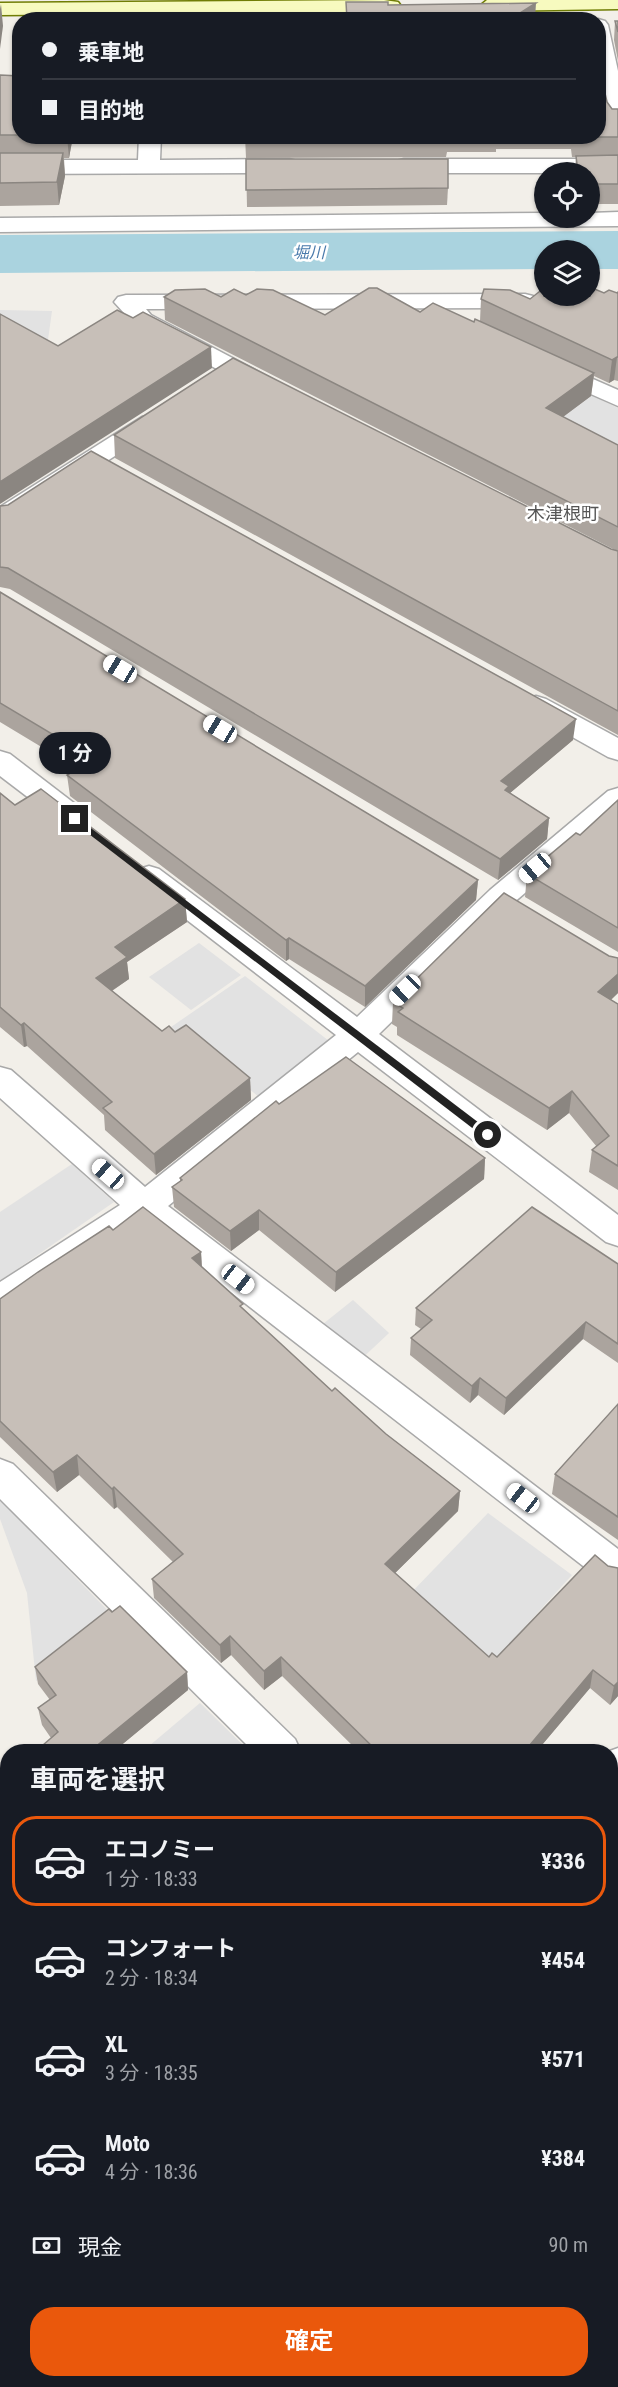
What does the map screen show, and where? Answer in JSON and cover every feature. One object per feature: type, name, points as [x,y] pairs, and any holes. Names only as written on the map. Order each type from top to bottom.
[{"type":"main road","points":[[477,5],[596,12],[618,3]]},
{"type":"main road","points":[[220,12],[406,6]]},
{"type":"main road","points":[[0,9],[95,12]]},
{"type":"street","points":[[606,63],[618,121]]},
{"type":"street","points":[[148,166],[149,144]]},
{"type":"street","points":[[0,167],[313,166]]},
{"type":"street","points":[[383,166],[618,166]]},
{"type":"street","points":[[0,225],[618,219]]},
{"type":"street","points":[[429,301],[438,314],[459,324]]},
{"type":"street","points":[[285,395],[223,375],[143,320],[126,302],[534,301]]},
{"type":"street","points":[[533,359],[618,399]]},
{"type":"street","points":[[0,518],[105,465],[174,407]]},
{"type":"street","points":[[513,692],[618,750]]},
{"type":"street","points":[[0,761],[94,834]]},
{"type":"street","points":[[0,1300],[144,1206],[357,1036],[501,897],[618,798]]},
{"type":"street","points":[[122,855],[618,1233]]},
{"type":"street","points":[[0,1079],[144,1206],[618,1571]]},
{"type":"street","points":[[0,1475],[273,1744]]},
{"type":"shaded area","points":[[0,310],[52,311],[47,347],[0,399]]},
{"type":"shaded area","points":[[471,337],[618,408],[618,460],[541,422]]},
{"type":"shaded area","points":[[199,943],[241,975],[191,1010],[149,977]]},
{"type":"shaded area","points":[[245,976],[333,1044],[259,1097],[171,1027]]},
{"type":"shaded area","points":[[72,1164],[114,1202],[0,1281],[0,1212]]},
{"type":"shaded area","points":[[353,1300],[389,1333],[356,1364],[318,1328]]},
{"type":"shaded area","points":[[0,1500],[117,1620],[36,1681],[27,1593],[0,1519]]},
{"type":"shaded area","points":[[488,1513],[572,1575],[493,1662],[408,1596]]},
{"type":"shaded area","points":[[200,1703],[242,1744],[151,1744]]},
{"type":"building","points":[[346,2],[388,2],[388,5],[536,3],[522,12],[347,12]]},
{"type":"building","points":[[0,75],[12,76],[12,135],[0,135]]},
{"type":"building","points":[[606,98],[612,109],[618,109],[618,137],[606,137]]},
{"type":"building","points":[[0,153],[63,153],[57,182],[0,183]]},
{"type":"building","points":[[618,155],[618,184],[600,184],[600,162],[577,162],[576,156]]},
{"type":"building","points":[[246,159],[448,159],[448,188],[246,190]]},
{"type":"building","points":[[369,288],[377,288],[420,312],[433,303],[474,322],[475,319],[594,373],[546,408],[618,445],[618,527],[164,297],[175,290],[205,289],[221,297],[234,289],[246,295],[257,289],[273,290],[325,315]]},
{"type":"building","points":[[484,289],[510,290],[530,299],[534,296],[534,306],[600,306],[600,291],[618,292],[618,357],[612,360],[481,299]]},
{"type":"building","points":[[117,310],[133,318],[143,312],[211,347],[0,482],[0,314],[58,346]]},
{"type":"building","points":[[233,358],[618,551],[618,711],[114,435]]},
{"type":"building","points":[[91,451],[576,719],[501,781],[509,786],[505,790],[549,818],[500,859],[8,568],[0,567],[0,506],[8,505]]},
{"type":"building","points":[[0,592],[478,880],[365,986],[289,938],[286,940],[67,775],[94,759],[0,703]]},
{"type":"building","points":[[41,789],[185,899],[115,947],[127,957],[96,978],[162,1031],[169,1026],[175,1032],[186,1025],[250,1078],[154,1154],[103,1108],[112,1102],[24,1023],[21,1025],[0,1007],[0,793],[15,805]]},
{"type":"building","points":[[618,800],[618,928],[527,874],[576,833],[580,835]]},
{"type":"building","points":[[504,893],[609,956],[618,958],[618,974],[598,992],[618,1004],[618,1166],[592,1150],[609,1136],[572,1091],[549,1108],[398,1012],[403,1008],[393,1002]]},
{"type":"building","points":[[346,1057],[485,1158],[336,1272],[259,1210],[230,1231],[172,1187],[182,1180],[180,1178],[276,1101],[279,1104]]},
{"type":"building","points":[[143,1207],[201,1252],[192,1258],[332,1391],[335,1388],[386,1434],[460,1491],[385,1564],[489,1657],[492,1653],[497,1657],[595,1555],[608,1566],[618,1568],[618,1682],[614,1686],[593,1670],[531,1744],[370,1744],[281,1657],[264,1671],[230,1636],[220,1645],[152,1579],[183,1554],[114,1487],[112,1489],[77,1455],[53,1472],[0,1421],[0,1299],[109,1226],[113,1230]]},
{"type":"building","points":[[532,1207],[618,1264],[618,1344],[586,1322],[506,1398],[480,1378],[472,1386],[411,1338],[432,1320],[416,1308]]},
{"type":"building","points":[[618,1404],[618,1517],[555,1474]]},
{"type":"building","points":[[120,1606],[187,1672],[99,1744],[44,1744],[58,1732],[38,1708],[56,1695],[35,1667],[109,1609],[112,1612]]},
{"type":"waterway","name":"堀川","points":[[0,254],[618,250]]},
{"type":"district","name":"木津根町","points":[[563,514]]},
{"type":"route","points":[[75,819],[488,1135]]}]
